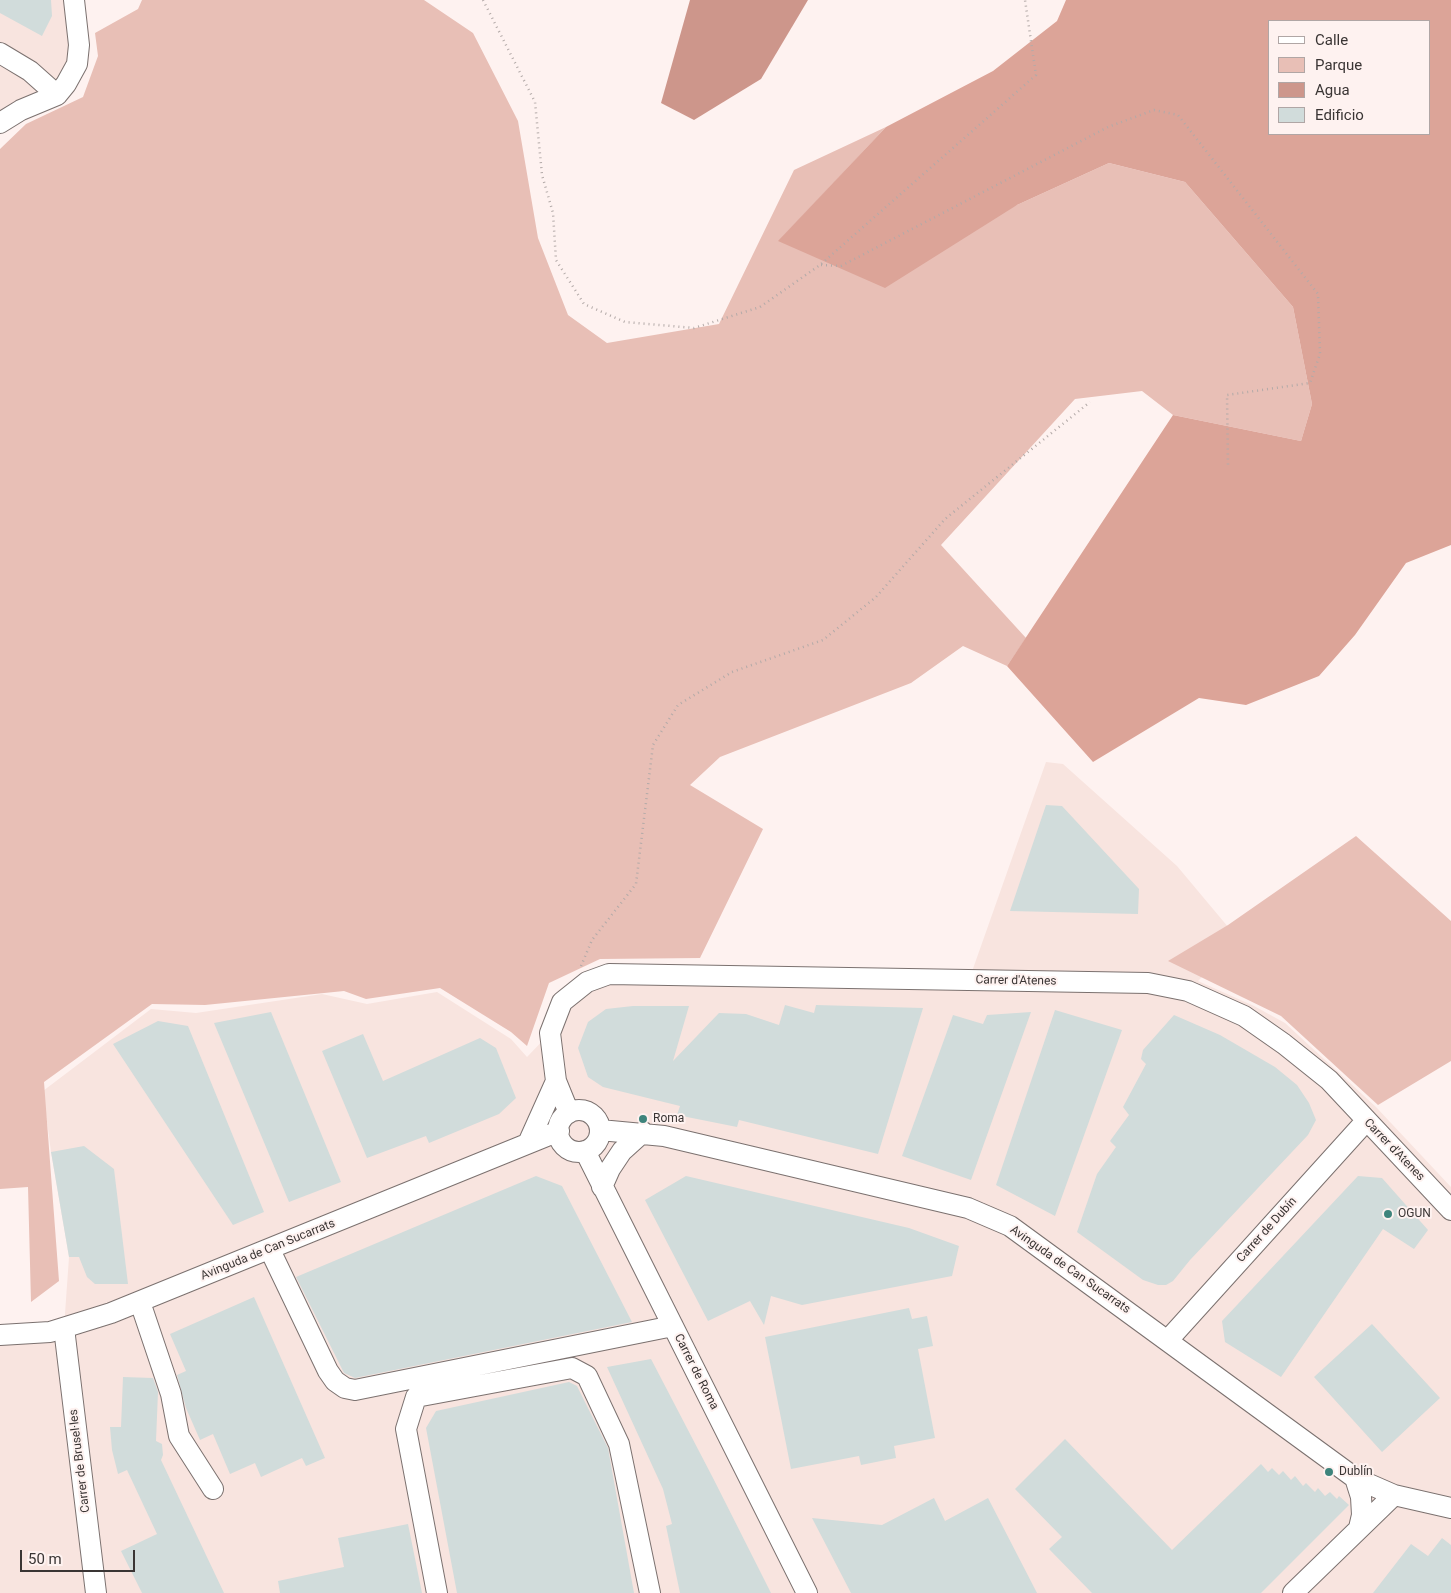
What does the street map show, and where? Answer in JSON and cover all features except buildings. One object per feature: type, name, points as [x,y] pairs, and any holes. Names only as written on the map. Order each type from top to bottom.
[{"type":"street","points":[[0,123],[62,89],[77,64],[78,45],[74,0]]},
{"type":"street","points":[[0,53],[62,89]]},
{"type":"street","name":"Carrer d'Atenes","points":[[556,1081],[551,1054],[550,1033],[562,1002],[587,982],[609,974],[1148,983],[1188,991],[1244,1016],[1284,1044],[1329,1080],[1451,1210]]},
{"type":"street","points":[[556,1081],[569,1113]]},
{"type":"street","points":[[529,1141],[556,1081]]},
{"type":"street","points":[[576,1110],[589,1112],[598,1123],[600,1130],[596,1143],[585,1150],[572,1150],[566,1147],[562,1142],[559,1131],[560,1122],[569,1113],[576,1110]]},
{"type":"street","name":"Carrer de Dubín","points":[[1168,1340],[1366,1121]]},
{"type":"street","name":"Avinguda de Can Sucarrats","points":[[600,1130],[644,1132],[968,1208],[1010,1226],[1355,1478],[1394,1495],[1451,1508]]},
{"type":"street","name":"Avinguda de Can Sucarrats","points":[[0,1335],[50,1332],[140,1302],[270,1250],[529,1141],[559,1131]]},
{"type":"street","points":[[602,1187],[610,1168],[622,1151],[644,1132]]},
{"type":"street","name":"Carrer de Roma","points":[[585,1150],[807,1593]]},
{"type":"street","points":[[270,1250],[328,1371],[335,1382],[344,1388],[356,1390],[672,1326]]},
{"type":"street","points":[[140,1302],[171,1394],[179,1436],[213,1489]]},
{"type":"street","name":"Carrer de Brusel·les","points":[[64,1328],[96,1593]]},
{"type":"street","points":[[437,1593],[406,1429],[416,1396],[572,1368],[586,1376],[619,1444],[650,1593]]},
{"type":"street","points":[[1355,1478],[1361,1497],[1360,1528]]},
{"type":"street","points":[[1293,1593],[1394,1495]]},
{"type":"path","points":[[483,0],[535,102],[542,175],[553,213],[556,260],[584,304],[625,322],[694,328],[760,307],[820,265],[1036,75],[1025,0]]},
{"type":"path","points":[[820,265],[841,266],[1108,126],[1154,110],[1178,115],[1318,294],[1320,354],[1310,383],[1227,395],[1228,467]]},
{"type":"path","points":[[587,982],[579,970],[592,940],[636,884],[653,745],[678,705],[732,672],[823,640],[876,597],[945,519],[1090,402]]},
{"type":"shaded area","points":[[0,0],[74,0],[66,84],[0,123]]},
{"type":"shaded area","points":[[1066,0],[1451,0],[1451,545],[1406,563],[1355,635],[1319,676],[1246,705],[1199,698],[1093,762],[1007,666],[1173,415],[1301,441],[1312,404],[1293,307],[1185,182],[1109,163],[1017,205],[885,288],[778,241],[886,127],[993,71],[1057,21]]},
{"type":"shaded area","points":[[1046,762],[1063,764],[1177,866],[1239,940],[1198,981],[1254,1006],[1285,1023],[1376,1107],[1451,1187],[1451,1593],[0,1593],[0,1335],[64,1328],[69,1257],[51,1152],[43,1091],[151,1009],[196,1013],[322,994],[367,1004],[437,992],[511,1039],[527,1057],[550,1033],[587,982],[969,980]]},
{"type":"green space","points":[[142,0],[424,0],[473,33],[518,121],[538,238],[568,315],[607,343],[719,324],[794,170],[886,127],[779,241],[1017,205],[1109,163],[1185,182],[1293,307],[1312,404],[1301,441],[1173,415],[1142,391],[1075,399],[941,545],[1026,638],[1007,666],[963,646],[911,683],[720,757],[690,785],[763,829],[700,958],[600,959],[549,983],[527,1046],[511,1032],[440,988],[366,999],[344,991],[205,1005],[152,1004],[44,1082],[59,1281],[31,1302],[28,1187],[0,1189],[0,149],[26,124],[83,97],[98,56],[95,33],[138,9]]},
{"type":"green space","points":[[1356,836],[1451,921],[1451,1061],[1378,1105],[1281,1016],[1168,961],[1228,925]]},
{"type":"water","points":[[690,0],[808,0],[761,79],[694,120],[661,103]]},
{"type":"place","name":"Roma","points":[[643,1119]]},
{"type":"place","name":"OGUN","points":[[1388,1214]]},
{"type":"place","name":"Dublín","points":[[1329,1472]]}]
